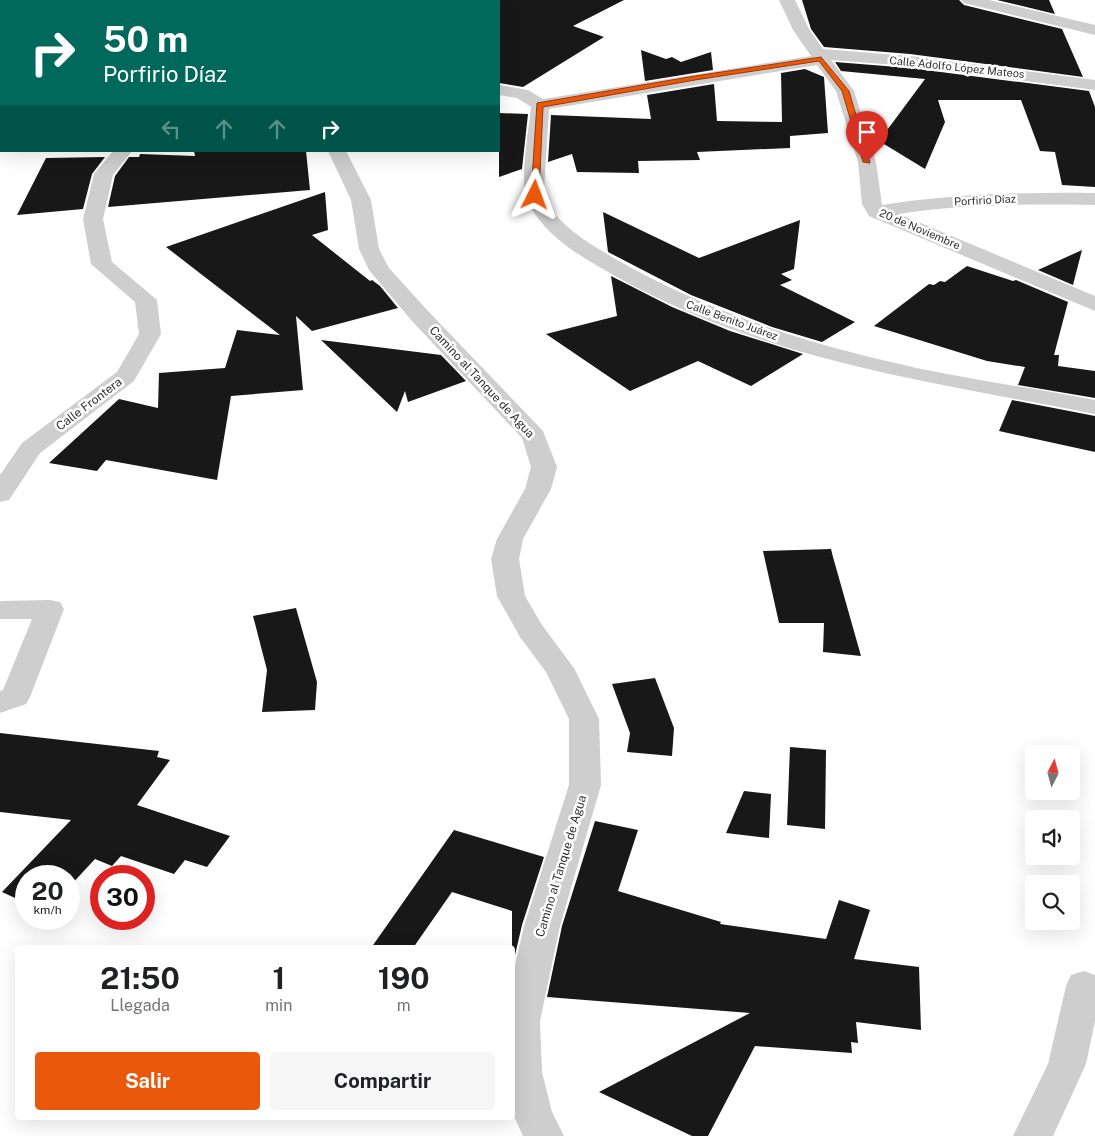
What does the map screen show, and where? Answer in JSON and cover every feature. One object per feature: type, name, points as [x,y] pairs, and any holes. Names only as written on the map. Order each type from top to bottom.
[{"type":"street","name":"20 de Noviembre","points":[[787,0],[801,30],[845,91],[867,162],[872,204],[876,212],[1095,304]]},
{"type":"street","points":[[969,0],[1095,30]]},
{"type":"street","name":"Calle Adolfo López Mateos","points":[[820,56],[910,61],[1095,84]]},
{"type":"street","points":[[500,90],[522,94],[540,105],[820,56]]},
{"type":"street","name":"Calle Benito Juárez","points":[[540,105],[535,195],[554,225],[585,250],[637,281],[702,311],[764,333],[846,357],[921,376],[1095,407]]},
{"type":"street","name":"Calle Frontera","points":[[0,494],[31,448],[126,376],[150,334],[146,300],[102,264],[93,219],[104,174],[122,152]]},
{"type":"street","name":"Camino al Tanque de Agua","points":[[337,152],[360,200],[369,248],[380,270],[420,316],[534,436],[544,467],[538,489],[510,539],[505,559],[511,596],[530,630],[559,668],[584,719],[585,785],[542,926],[521,1020],[523,1072],[533,1116],[544,1136]]},
{"type":"street","name":"Porfirio Díaz","points":[[876,212],[933,202],[1022,198],[1095,198]]},
{"type":"street","points":[[0,610],[50,609],[33,656],[14,697],[0,702]]},
{"type":"street","points":[[1033,1136],[1067,1064],[1084,986]]},
{"type":"building","points":[[500,0],[624,0],[573,26],[604,37],[523,87],[500,83]]},
{"type":"building","points":[[802,0],[959,0],[964,5],[1062,29],[1083,77],[910,54],[824,47],[811,29]]},
{"type":"building","points":[[997,0],[1049,0],[1055,14]]},
{"type":"building","points":[[641,50],[666,59],[672,57],[681,62],[711,52],[713,70],[645,81]]},
{"type":"building","points":[[835,62],[910,68],[1089,91],[1095,107],[1095,187],[1062,185],[1055,152],[1040,151],[1021,100],[938,100],[945,122],[925,169],[879,141],[925,79],[841,71]]},
{"type":"building","points":[[805,69],[824,77],[828,133],[790,136],[790,148],[697,152],[700,160],[638,161],[639,173],[577,172],[572,154],[548,162],[551,115],[651,119],[647,95],[714,84],[717,121],[782,122],[781,73]]},
{"type":"building","points":[[500,113],[528,114],[522,169],[499,177]]},
{"type":"building","points":[[194,152],[306,152],[310,190],[108,207],[115,176],[129,157],[139,157],[140,154],[195,156]]},
{"type":"building","points":[[105,157],[92,174],[83,209],[17,215],[46,158]]},
{"type":"building","points":[[325,192],[328,230],[312,235],[370,281],[372,280],[380,286],[398,308],[312,331],[296,316],[303,390],[231,396],[217,480],[106,460],[97,471],[49,463],[119,399],[158,408],[159,373],[225,368],[237,330],[280,335],[166,247]]},
{"type":"building","points":[[603,212],[699,258],[800,220],[794,269],[781,274],[792,280],[780,285],[855,322],[822,342],[772,327],[691,295],[608,252]]},
{"type":"building","points":[[1082,250],[1073,285],[1038,270]]},
{"type":"building","points":[[967,266],[1013,281],[1016,280],[1068,302],[1054,355],[1059,355],[1058,366],[1095,371],[1095,398],[1018,385],[1025,367],[987,361],[874,326],[929,284],[934,285],[940,281],[945,282]]},
{"type":"building","points":[[611,276],[672,307],[730,331],[803,354],[751,386],[698,361],[630,391],[546,334],[617,316]]},
{"type":"building","points":[[321,340],[441,355],[466,381],[408,402],[405,391],[397,412]]},
{"type":"building","points":[[1012,400],[1095,416],[1095,452],[999,431]]},
{"type":"building","points":[[831,549],[861,656],[823,652],[824,623],[779,623],[763,551]]},
{"type":"building","points":[[296,608],[317,682],[315,710],[262,712],[267,670],[253,616]]},
{"type":"building","points":[[655,678],[674,728],[672,756],[627,752],[630,733],[612,684]]},
{"type":"building","points":[[0,733],[159,751],[157,757],[170,760],[137,805],[230,836],[207,867],[185,860],[174,874],[155,868],[155,865],[148,865],[121,856],[113,865],[95,859],[80,875],[80,865],[28,865],[71,820],[0,812]]},
{"type":"building","points":[[790,747],[826,750],[825,829],[787,825]]},
{"type":"building","points":[[744,791],[771,794],[769,838],[726,833]]},
{"type":"building","points":[[595,821],[638,830],[618,891],[721,922],[720,924],[826,939],[839,900],[870,910],[854,959],[919,967],[921,1030],[856,1022],[858,1043],[851,1042],[852,1053],[755,1046],[708,1136],[692,1136],[599,1092],[750,1013],[547,997],[562,926]]},
{"type":"building","points":[[454,830],[544,857],[522,925],[515,955],[515,945],[512,945],[512,911],[452,892],[415,945],[373,945]]},
{"type":"building","points":[[15,878],[15,898],[2,892]]},
{"type":"route","points":[[535,195],[540,105],[695,78],[821,59],[845,91],[867,162]]}]
